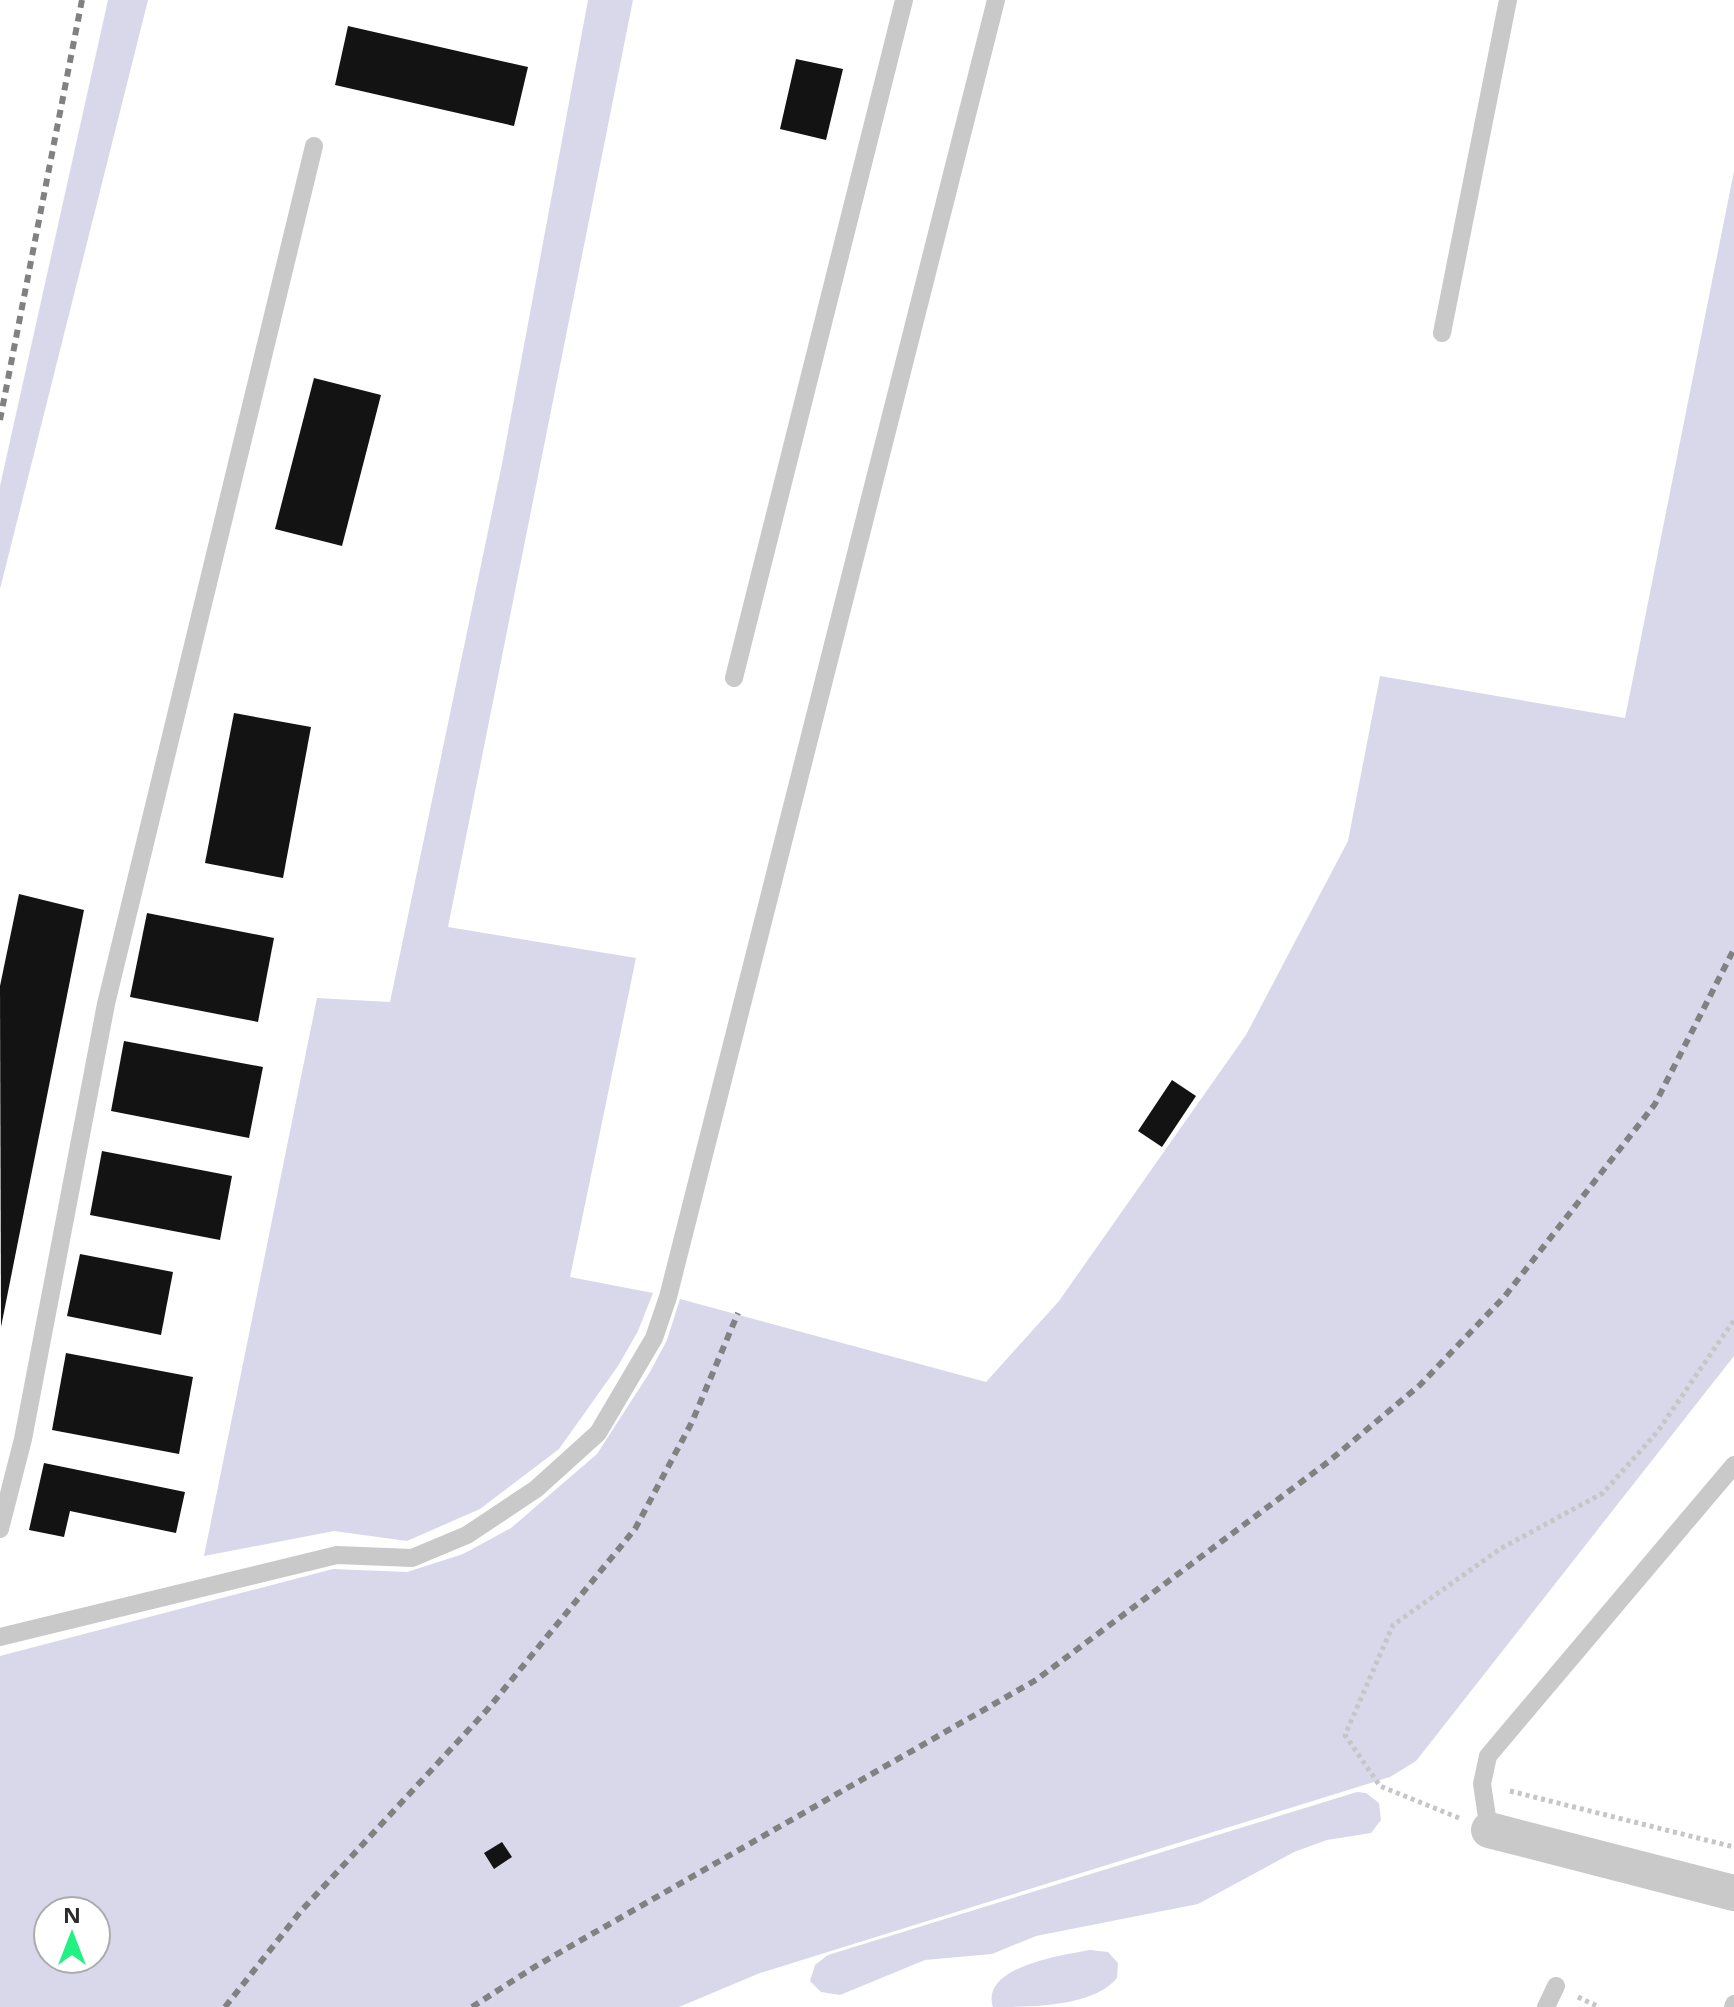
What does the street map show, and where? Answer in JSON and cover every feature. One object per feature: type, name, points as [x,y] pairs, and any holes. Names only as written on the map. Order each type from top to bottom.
[{"type":"street","points":[[1489,1830],[1734,1893]]},
{"type":"lane","points":[[734,678],[904,0]]},
{"type":"lane","points":[[0,1637],[337,1555],[412,1558],[467,1535],[536,1489],[598,1433],[654,1338],[668,1297],[996,0]]},
{"type":"lane","points":[[1442,333],[1508,0]]},
{"type":"lane","points":[[0,1529],[23,1439],[106,1004],[314,146]]},
{"type":"lane","points":[[1489,1830],[1482,1784],[1488,1756],[1734,1465]]},
{"type":"lane","points":[[1546,2007],[1556,1986]]},
{"type":"path","points":[[1489,1830],[1380,1786],[1345,1735],[1393,1625],[1500,1549],[1603,1493],[1658,1431],[1734,1320]]},
{"type":"path","points":[[1482,1784],[1734,1847]]},
{"type":"shaded area","points":[[108,0],[148,0],[0,589],[0,486]]},
{"type":"shaded area","points":[[588,0],[633,0],[448,927],[636,958],[570,1277],[653,1293],[638,1331],[618,1366],[559,1449],[480,1509],[407,1541],[334,1531],[204,1556],[317,998],[390,1002],[502,464]]},
{"type":"shaded area","points":[[1734,171],[1734,1356],[1416,1761],[1390,1777],[760,1973],[679,2007],[0,2007],[0,1656],[333,1569],[407,1572],[463,1554],[511,1528],[597,1454],[650,1372],[667,1340],[680,1299],[986,1382],[1059,1301],[1246,1035],[1348,841],[1380,676],[1625,718]]},
{"type":"shaded area","points":[[1357,1792],[1366,1793],[1379,1803],[1381,1820],[1371,1833],[1327,1840],[1294,1852],[1198,1904],[1036,1936],[992,1954],[925,1960],[840,1995],[821,1992],[810,1981],[815,1965],[828,1955]]},
{"type":"shaded area","points":[[1090,1950],[1108,1952],[1118,1963],[1117,1978],[1106,1988],[1093,1995],[1060,2003],[993,2007],[992,1993],[999,1982],[1011,1973],[1026,1965]]},
{"type":"building","points":[[348,26],[528,67],[514,126],[335,85]]},
{"type":"building","points":[[796,59],[843,69],[826,140],[780,129]]},
{"type":"building","points":[[314,378],[381,395],[342,546],[275,529]]},
{"type":"building","points":[[234,713],[311,727],[283,878],[205,863]]},
{"type":"building","points":[[19,894],[84,910],[1,1327],[0,986]]},
{"type":"building","points":[[147,913],[274,938],[258,1022],[130,997]]},
{"type":"building","points":[[124,1041],[263,1067],[249,1138],[111,1111]]},
{"type":"building","points":[[1172,1080],[1196,1096],[1162,1147],[1138,1131]]},
{"type":"building","points":[[102,1151],[232,1176],[220,1240],[90,1215]]},
{"type":"building","points":[[80,1254],[173,1272],[161,1335],[67,1316]]},
{"type":"building","points":[[66,1353],[193,1377],[179,1454],[52,1430]]},
{"type":"building","points":[[44,1463],[185,1492],[176,1533],[70,1511],[64,1537],[29,1530]]},
{"type":"building","points":[[502,1842],[512,1857],[494,1869],[484,1853]]},
{"type":"railway","points":[[0,420],[82,0]]},
{"type":"railway","points":[[472,2007],[536,1966],[1036,1680],[1328,1462],[1420,1385],[1505,1296],[1655,1104],[1734,949]]},
{"type":"railway","points":[[225,2007],[301,1911],[487,1710],[635,1529],[692,1422],[738,1313]]}]
